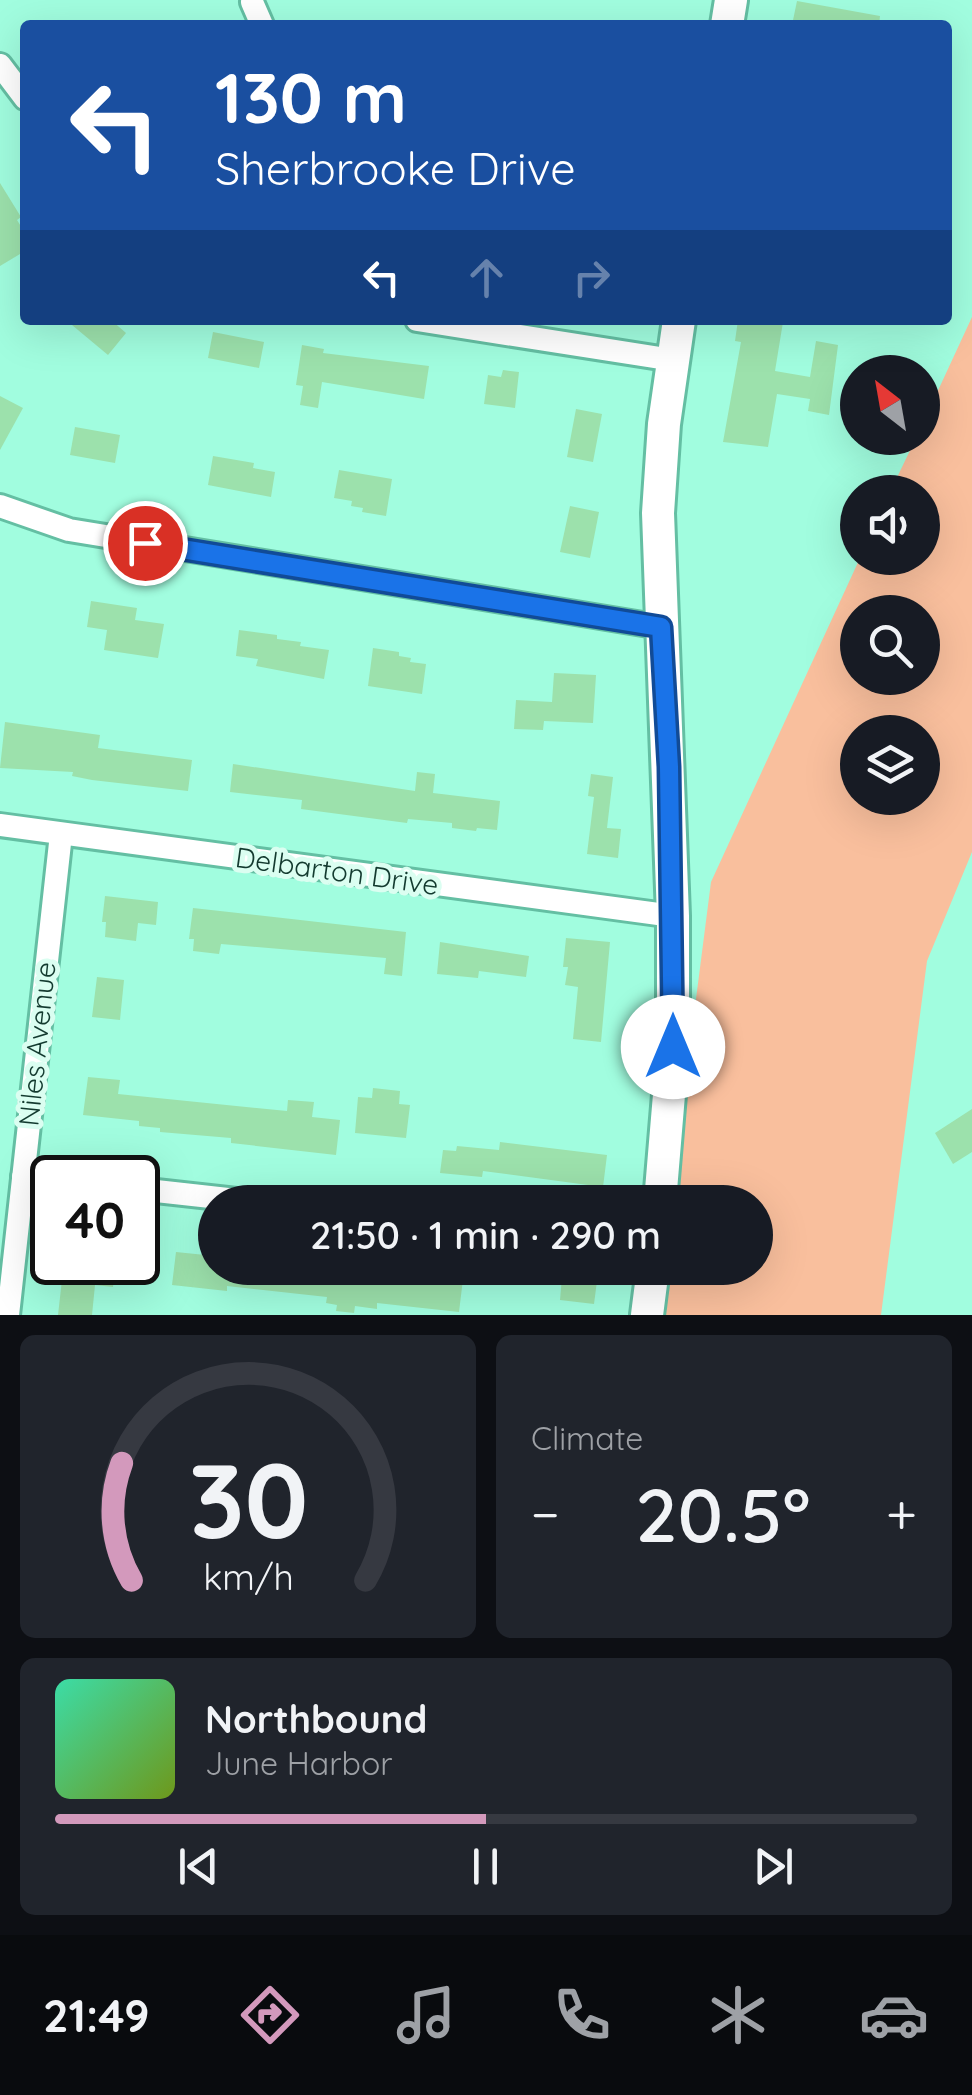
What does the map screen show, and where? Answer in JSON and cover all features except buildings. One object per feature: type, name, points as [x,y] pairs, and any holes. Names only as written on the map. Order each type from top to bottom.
[{"type":"street","points":[[0,65],[20,91]]},
{"type":"street","points":[[449,325],[673,360]]},
{"type":"street","points":[[661,1185],[673,1047],[673,916],[659,475],[678,325]]},
{"type":"street","points":[[0,506],[69,530],[661,627]]},
{"type":"street","name":"Delbarton Drive","points":[[0,826],[673,916]]},
{"type":"street","name":"Niles Avenue","points":[[8,1315],[61,834]]},
{"type":"street","points":[[23,1177],[30,1178]]},
{"type":"street","points":[[160,1191],[198,1196]]},
{"type":"street","points":[[647,1315],[651,1285]]},
{"type":"shaded area","points":[[972,317],[972,852],[927,961],[881,1315],[656,1315],[660,1285],[773,1285],[773,1185],[672,1185],[711,882],[840,601],[840,695],[940,695],[940,595],[843,595],[852,575],[940,575],[940,475],[898,475],[908,455],[940,455],[940,386]]},
{"type":"route","points":[[145,543],[661,627],[669,767],[673,1047]]}]
